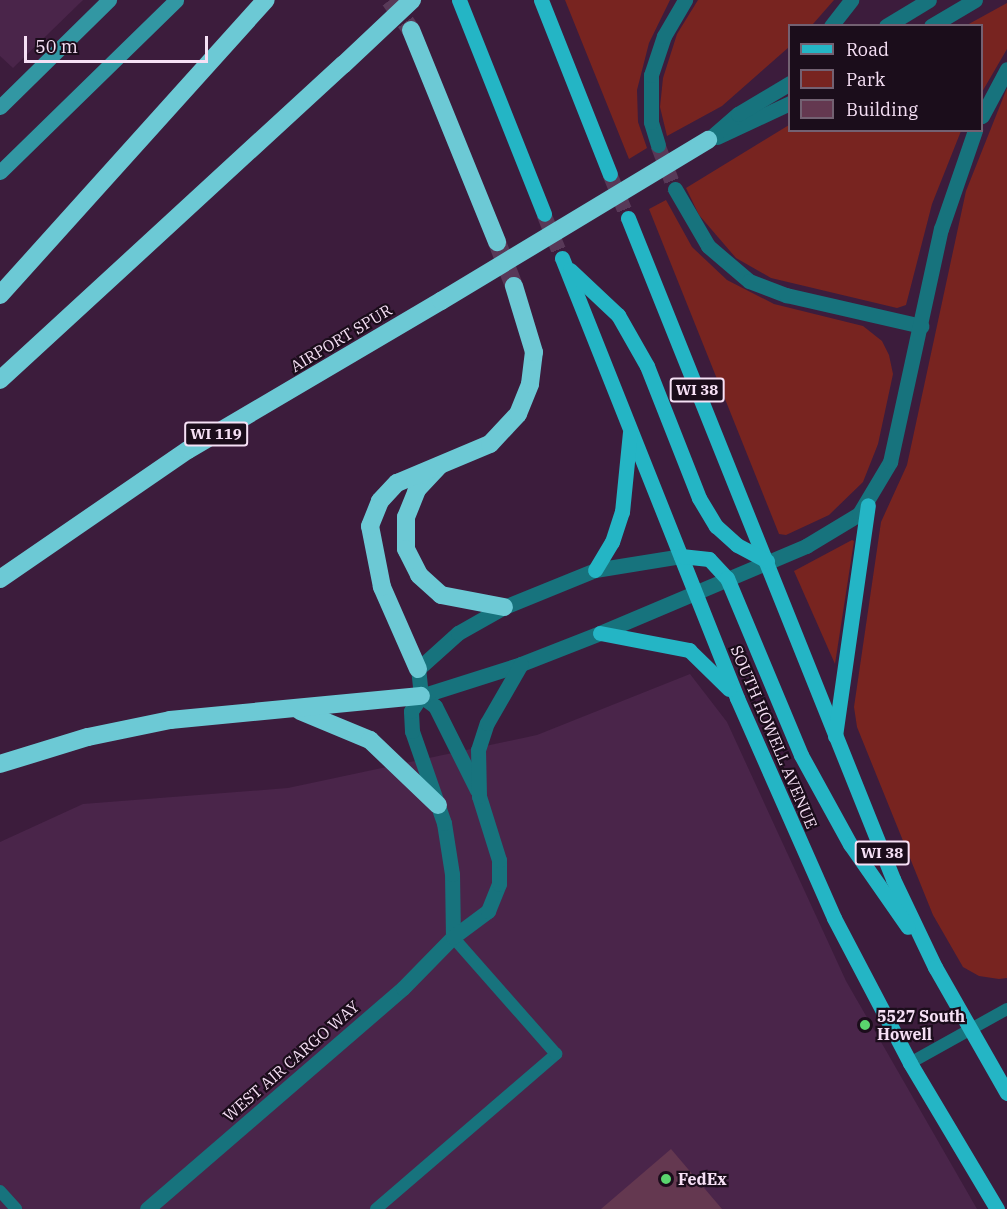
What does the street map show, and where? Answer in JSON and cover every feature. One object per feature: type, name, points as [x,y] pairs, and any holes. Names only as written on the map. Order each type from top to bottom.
[{"type":"highway","points":[[0,295],[266,0]]},
{"type":"highway","points":[[0,380],[412,0]]},
{"type":"highway","points":[[411,30],[497,242]]},
{"type":"highway","name":"AIRPORT SPUR","points":[[0,579],[188,450],[708,140]]},
{"type":"highway","points":[[418,669],[382,587],[370,526],[380,501],[397,483],[415,472],[439,466],[489,444],[518,414],[530,384],[534,352],[514,286]]},
{"type":"highway","points":[[439,466],[417,490],[406,517],[406,549],[419,575],[441,595],[504,607]]},
{"type":"highway","points":[[0,764],[141,725],[421,696]]},
{"type":"highway","points":[[290,709],[339,724],[370,740],[397,761],[438,805]]},
{"type":"main road","points":[[459,0],[544,213]]},
{"type":"main road","points":[[541,0],[610,174]]},
{"type":"main road","name":"WI 38","points":[[628,218],[893,879],[935,966],[1007,1093]]},
{"type":"main road","name":"SOUTH HOWELL AVENUE","points":[[767,561],[737,545],[716,526],[699,498],[647,366],[618,315],[564,262],[736,698],[834,918],[910,1063],[997,1209]]},
{"type":"main road","points":[[595,570],[612,542],[622,512],[630,429]]},
{"type":"main road","points":[[836,736],[868,504]]},
{"type":"main road","points":[[681,556],[709,559],[727,578],[817,785],[850,844],[935,966]]},
{"type":"main road","points":[[600,633],[688,650],[706,663],[736,698]]},
{"type":"street","points":[[0,107],[109,0]]},
{"type":"street","points":[[0,172],[176,0]]},
{"type":"street","points":[[657,145],[651,123],[651,75],[664,36],[685,0]]},
{"type":"street","points":[[833,24],[851,0]]},
{"type":"street","points":[[889,24],[929,0]]},
{"type":"street","points":[[934,24],[975,0]]},
{"type":"street","points":[[983,112],[1007,69]]},
{"type":"street","points":[[708,140],[738,114],[784,86]]},
{"type":"street","points":[[708,140],[788,103]]},
{"type":"street","points":[[453,936],[452,874],[438,805],[412,731],[411,711],[421,696],[521,664],[600,633],[825,536],[868,504],[890,462],[940,229],[974,132]]},
{"type":"street","points":[[675,189],[708,246],[749,281],[786,296],[921,326]]},
{"type":"street","points":[[479,796],[435,706],[421,696],[418,669],[458,633],[504,607],[595,570],[681,556]]},
{"type":"street","name":"WEST AIR CARGO WAY","points":[[147,1209],[403,988],[453,936],[488,911],[499,884],[494,833],[479,796],[478,750],[487,723],[521,664]]},
{"type":"lane","points":[[376,1209],[556,1054],[453,936]]},
{"type":"lane","points":[[910,1063],[1007,1008]]},
{"type":"lane","points":[[0,1191],[16,1209]]},
{"type":"shaded area","points":[[0,0],[83,0],[13,68],[0,56]]},
{"type":"shaded area","points":[[690,674],[727,722],[846,981],[977,1209],[0,1209],[0,842],[83,804],[288,788],[537,735]]},
{"type":"green space","points":[[565,0],[670,0],[649,43],[637,90],[638,122],[647,148],[629,159]]},
{"type":"green space","points":[[698,0],[834,0],[813,24],[788,24],[788,48],[722,106],[667,136],[660,107],[663,78],[677,34]]},
{"type":"green space","points":[[1007,3],[1007,49],[983,90],[983,24],[969,24]]},
{"type":"green space","points":[[1007,88],[1007,978],[999,979],[979,976],[963,967],[933,915],[857,727],[854,707],[881,522],[907,465],[966,191]]},
{"type":"green space","points":[[788,126],[788,132],[961,132],[932,204],[906,305],[897,308],[771,278],[736,258],[699,215],[686,188]]},
{"type":"green space","points":[[666,200],[692,247],[727,280],[774,304],[863,326],[882,341],[889,355],[893,374],[878,444],[863,482],[829,515],[786,535],[779,534],[649,209]]},
{"type":"green space","points":[[854,541],[835,664],[794,571]]},
{"type":"building","name":"FedEx","points":[[671,1149],[722,1209],[601,1209]]},
{"type":"tunnel","points":[[390,0],[411,30]]},
{"type":"tunnel","points":[[658,145],[675,189]]},
{"type":"tunnel","points":[[610,174],[628,218]]},
{"type":"tunnel","points":[[544,214],[562,258]]},
{"type":"tunnel","points":[[497,242],[514,286]]},
{"type":"place","name":"5527 South Howell","points":[[865,1025]]},
{"type":"place","name":"FedEx","points":[[666,1179]]}]
